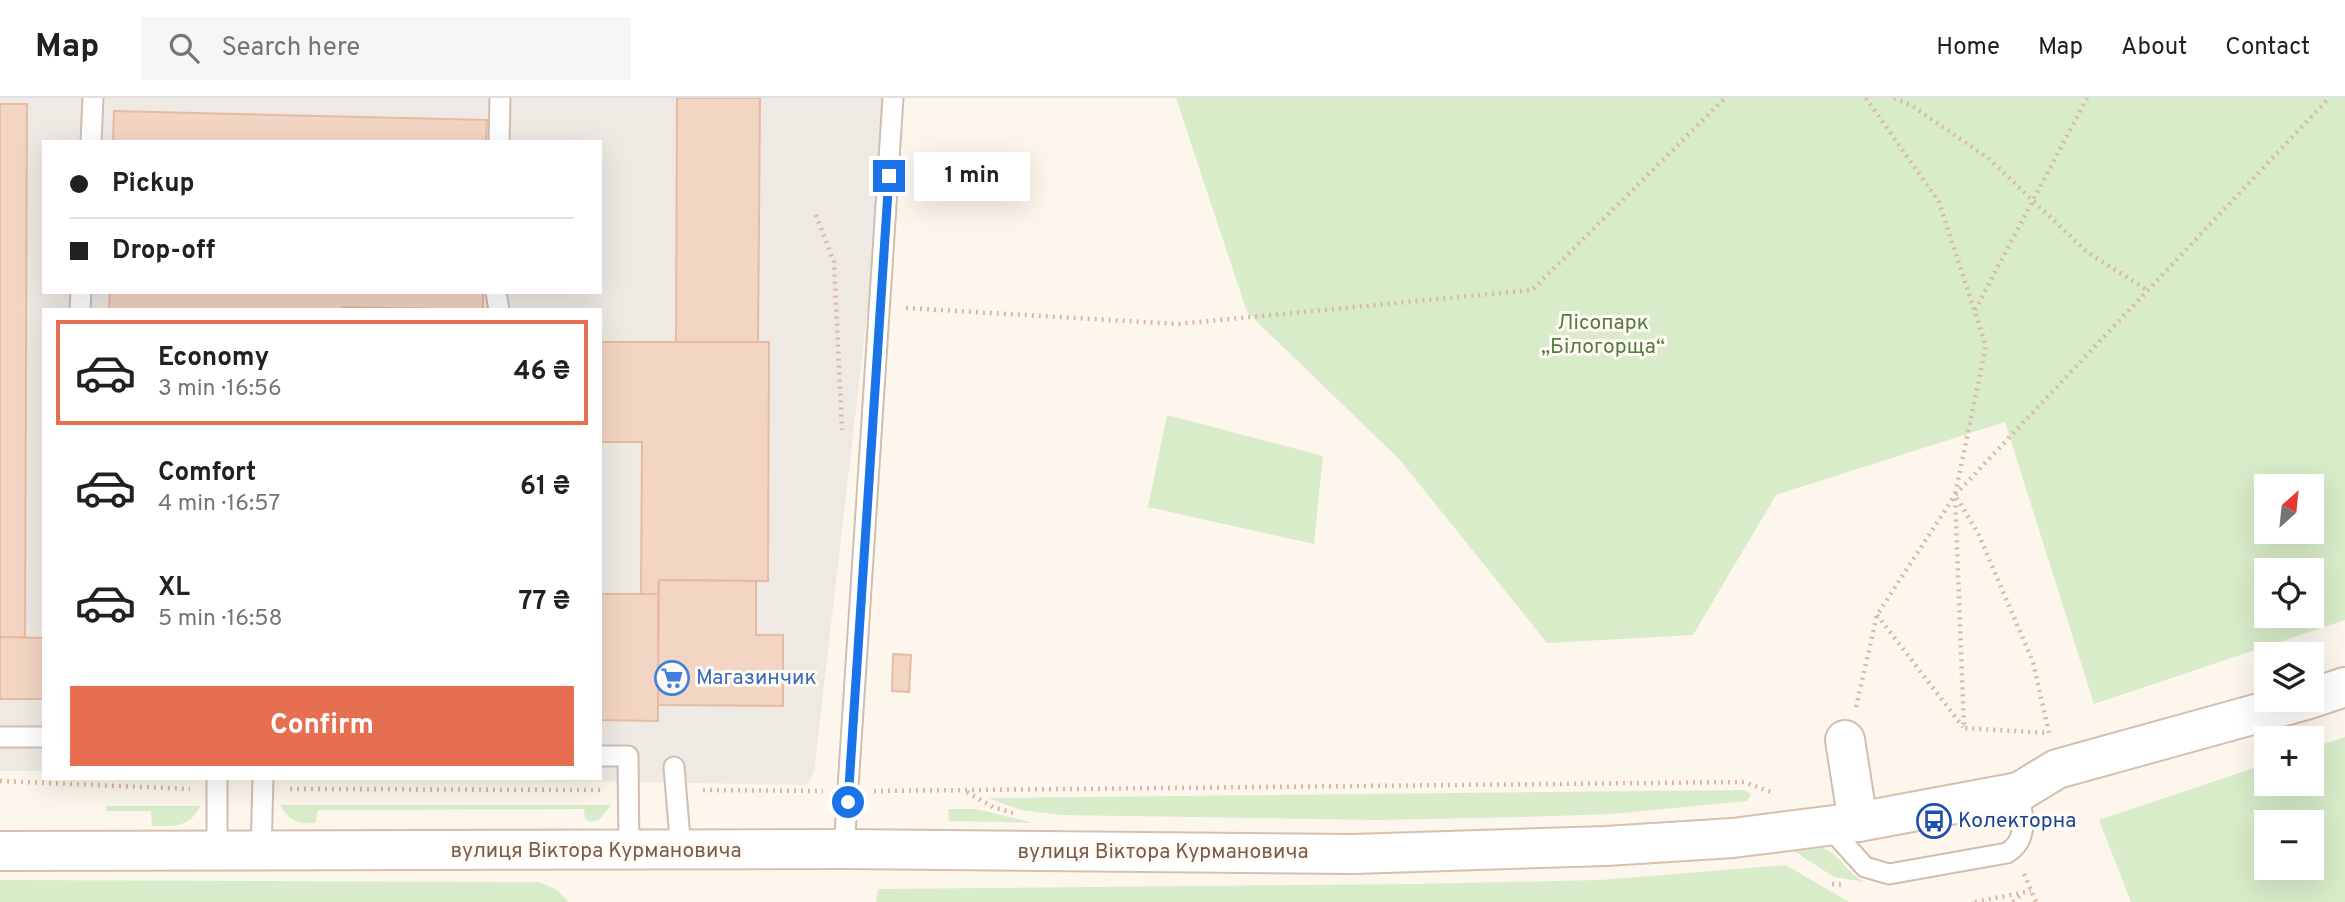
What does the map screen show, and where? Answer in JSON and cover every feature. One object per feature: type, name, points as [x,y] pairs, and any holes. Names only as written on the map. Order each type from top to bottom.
[{"type":"street","points":[[2324,694],[2345,687]]},
{"type":"street","name":"вулиця Віктора Курмановича","points":[[0,851],[844,849],[1353,854],[1480,852],[1732,838],[1843,824],[2019,792],[2057,769],[2263,712]]},
{"type":"street","points":[[1843,824],[1845,740]]},
{"type":"lane","points":[[91,140],[93,98]]},
{"type":"lane","points":[[499,140],[500,98]]},
{"type":"lane","points":[[844,849],[893,98]]},
{"type":"lane","points":[[0,737],[42,737]]},
{"type":"lane","points":[[602,756],[628,756],[629,851]]},
{"type":"lane","points":[[674,767],[681,850]]},
{"type":"lane","points":[[216,852],[217,780]]},
{"type":"lane","points":[[261,852],[263,780]]},
{"type":"lane","points":[[1843,824],[1865,867],[1877,872],[1889,874],[1981,858],[2007,853],[2020,842],[2024,825],[2019,792]]},
{"type":"path","points":[[881,306],[1178,324],[1532,290],[1725,98]]},
{"type":"path","points":[[1866,98],[1939,202],[1986,346],[1955,495],[1964,728]]},
{"type":"path","points":[[1894,98],[1911,106],[1988,158],[2087,251],[2147,290]]},
{"type":"path","points":[[1975,310],[2087,98]]},
{"type":"path","points":[[1863,686],[1877,615],[1955,495],[2329,98]]},
{"type":"path","points":[[816,215],[834,262],[842,436]]},
{"type":"path","points":[[1877,615],[1964,728],[2049,733],[2033,662],[1978,533],[1955,495]]},
{"type":"path","points":[[0,781],[195,789]]},
{"type":"path","points":[[871,792],[1744,782],[1774,793]]},
{"type":"path","points":[[814,791],[819,784]]},
{"type":"path","points":[[286,789],[610,790]]},
{"type":"path","points":[[699,790],[824,791]]},
{"type":"path","points":[[1975,902],[2027,892],[2013,902]]},
{"type":"shaded area","points":[[0,98],[892,98],[814,772],[806,785],[518,780],[602,780],[602,308],[42,308],[42,771],[0,771]]},
{"type":"green space","name":"Лісопарк „Білогорща“","points":[[1176,98],[2345,98],[2345,620],[2324,627],[2324,558],[2254,558],[2254,628],[2321,628],[2279,642],[2254,642],[2254,650],[2094,704],[2005,422],[1776,495],[1693,635],[1547,643],[1400,460],[1247,312]]},
{"type":"green space","points":[[1167,415],[1323,456],[1314,544],[1148,507]]},
{"type":"green space","points":[[2345,737],[2345,902],[2131,902],[2099,820],[2254,768],[2254,796],[2324,796],[2324,744]]},
{"type":"green space","points":[[1744,790],[1751,794],[1747,801],[1611,814],[1378,820],[1061,815],[1021,810],[988,798]]},
{"type":"green space","points":[[280,805],[611,805],[600,819],[591,822],[585,819],[584,809],[318,810],[315,823],[309,823],[290,818]]},
{"type":"green space","points":[[106,806],[200,806],[186,822],[152,826],[151,811],[106,811]]},
{"type":"green space","points":[[948,809],[976,809],[1034,823],[949,821]]},
{"type":"green space","points":[[1822,848],[1833,854],[1864,882],[1834,877],[1794,851]]},
{"type":"green space","points":[[1786,865],[1849,902],[876,902],[878,889],[1600,880]]},
{"type":"green space","points":[[0,880],[539,882],[557,890],[569,902],[0,902]]},
{"type":"building","points":[[677,98],[760,98],[758,342],[676,342]]},
{"type":"building","points":[[0,104],[27,104],[25,637],[0,637]]},
{"type":"building","points":[[114,111],[487,120],[486,140],[113,140]]},
{"type":"building","points":[[110,294],[483,294],[483,308],[109,308]]},
{"type":"building","points":[[602,342],[769,342],[768,581],[659,580],[658,594],[641,594],[642,442],[602,442]]},
{"type":"building","points":[[659,580],[756,581],[756,635],[783,635],[783,706],[658,705]]},
{"type":"building","points":[[602,594],[658,594],[658,721],[602,720]]},
{"type":"building","points":[[0,637],[42,638],[42,699],[0,699]]},
{"type":"building","points":[[893,654],[911,655],[909,692],[892,691]]},
{"type":"place","name":"Магазинчик","points":[[672,678]]},
{"type":"place","name":"Колекторна","points":[[1934,821]]},
{"type":"route","points":[[848,802],[889,176]]}]
